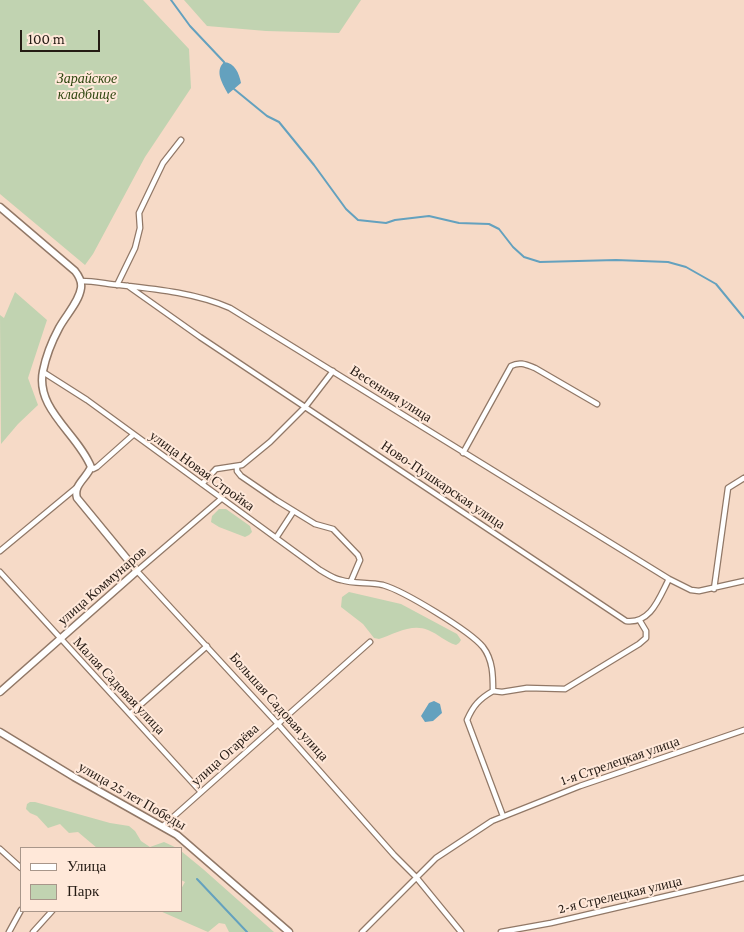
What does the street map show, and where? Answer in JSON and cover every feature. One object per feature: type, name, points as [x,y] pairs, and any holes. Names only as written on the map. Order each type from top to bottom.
[{"type":"street","points":[[117,285],[135,248],[140,228],[139,213],[160,168],[181,140]]},
{"type":"street","points":[[0,207],[75,271],[81,281],[79,295],[54,339],[43,372],[42,383],[47,402],[82,450],[91,467]]},
{"type":"street","name":"Весенняя улица","points":[[81,281],[99,281],[208,299],[230,308],[669,578]]},
{"type":"street","name":"Ново-Пушкарская улица","points":[[128,286],[200,337],[626,621],[640,621]]},
{"type":"street","points":[[463,452],[511,366],[516,364],[525,364],[597,404]]},
{"type":"street","points":[[202,484],[216,469],[242,465],[270,442],[306,406],[333,371]]},
{"type":"street","name":"улица Новая Стройка","points":[[43,372],[87,400],[327,574],[342,581],[385,586],[398,591],[470,634],[484,648],[490,662],[493,670],[493,691]]},
{"type":"street","points":[[91,467],[93,469],[98,467],[133,435]]},
{"type":"street","points":[[0,551],[76,488],[91,467]]},
{"type":"street","points":[[237,467],[237,471],[241,476],[293,512],[315,524],[333,529],[358,555],[360,560],[351,581]]},
{"type":"street","points":[[714,588],[728,488],[744,478]]},
{"type":"street","name":"Большая Садовая улица","points":[[76,488],[77,498],[137,572],[207,646],[394,855],[416,877],[461,932]]},
{"type":"street","name":"улица Коммунаров","points":[[0,692],[221,499]]},
{"type":"street","points":[[276,538],[293,512]]},
{"type":"street","name":"Малая Садовая улица","points":[[0,572],[201,792]]},
{"type":"street","points":[[503,816],[467,720],[478,701],[493,691],[502,692],[527,688],[565,690],[639,644],[646,638],[646,631],[640,621],[651,611],[669,578],[691,590],[699,591],[744,581]]},
{"type":"street","name":"улица Огарёва","points":[[163,826],[370,642]]},
{"type":"street","points":[[130,714],[207,646]]},
{"type":"street","name":"1-я Стрелецкая улица","points":[[362,932],[436,858],[503,816],[580,786],[744,730]]},
{"type":"street","name":"улица 25 лет Победы","points":[[0,732],[74,777],[163,826],[202,856],[289,932]]},
{"type":"street","points":[[0,849],[20,867]]},
{"type":"street","name":"2-я Стрелецкая улица","points":[[501,932],[551,923],[744,878]]},
{"type":"street","points":[[9,932],[20,912]]},
{"type":"street","points":[[33,932],[51,912]]},
{"type":"green space","name":"Зарайское кладбище","points":[[0,0],[143,0],[189,49],[191,88],[145,157],[93,254],[85,265],[0,194]]},
{"type":"green space","points":[[184,0],[361,0],[339,33],[266,31],[207,26]]},
{"type":"green space","points":[[15,292],[47,320],[28,378],[38,405],[1,444],[0,315],[4,318]]},
{"type":"green space","points":[[219,509],[226,509],[250,526],[252,532],[245,537],[211,522],[212,516]]},
{"type":"green space","points":[[349,592],[401,604],[457,634],[461,640],[456,645],[422,628],[409,628],[379,639],[374,638],[363,624],[341,607],[342,597]]},
{"type":"green space","points":[[35,802],[110,823],[129,826],[135,831],[141,841],[150,847],[96,847],[78,832],[69,833],[60,824],[48,828],[37,816],[26,809],[27,804]]},
{"type":"green space","points":[[164,842],[175,847],[150,847]]},
{"type":"green space","points":[[182,852],[274,932],[229,932],[225,924],[219,923],[208,932],[162,912],[182,912],[182,887],[185,882],[182,880]]},
{"type":"water","points":[[224,62],[231,64],[236,69],[241,83],[228,94],[220,74],[221,66]]},
{"type":"water","points":[[434,701],[440,704],[442,713],[433,721],[425,722],[421,716],[429,703]]},
{"type":"waterway","points":[[171,0],[190,26],[224,62]]},
{"type":"waterway","points":[[234,89],[267,116],[279,122],[346,209],[358,220],[386,223],[395,220],[429,216],[459,223],[489,224],[499,229],[513,247],[524,257],[540,262],[616,260],[668,262],[686,267],[716,284],[744,318]]},
{"type":"waterway","points":[[197,879],[247,932]]}]
